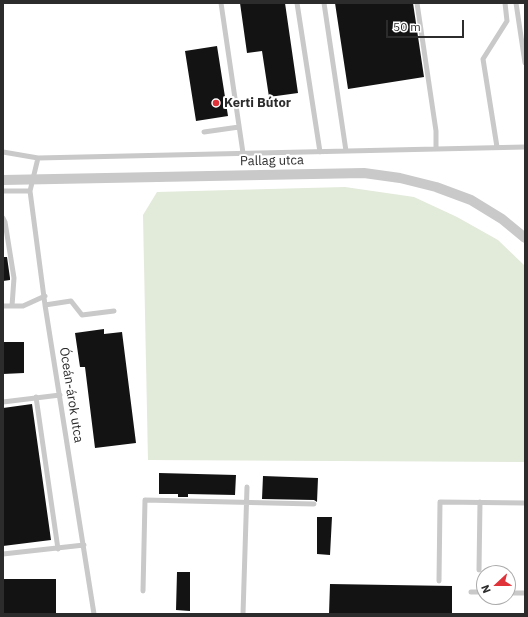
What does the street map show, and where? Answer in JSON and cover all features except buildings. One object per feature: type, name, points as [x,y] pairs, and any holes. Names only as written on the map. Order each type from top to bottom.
[{"type":"street","name":"Pallag utca","points":[[3,180],[364,173],[400,178],[436,187],[471,200],[502,219],[525,238]]},
{"type":"lane","points":[[221,3],[243,153]]},
{"type":"lane","points":[[297,3],[320,152]]},
{"type":"lane","points":[[324,3],[346,151]]},
{"type":"lane","points":[[417,3],[436,131],[436,149]]},
{"type":"lane","points":[[497,147],[483,59],[507,21],[505,3]]},
{"type":"lane","points":[[516,3],[525,63]]},
{"type":"lane","points":[[204,132],[239,127]]},
{"type":"lane","name":"Pallag utca","points":[[3,152],[38,158],[525,147]]},
{"type":"lane","name":"Óceán-árok utca","points":[[38,158],[30,190],[46,305],[94,614]]},
{"type":"lane","points":[[3,191],[30,190]]},
{"type":"lane","points":[[3,218],[5,222],[14,278],[12,306]]},
{"type":"lane","points":[[3,306],[22,306],[45,296]]},
{"type":"lane","points":[[46,305],[71,301],[82,315],[114,311]]},
{"type":"lane","points":[[3,402],[60,394]]},
{"type":"lane","points":[[36,397],[58,549]]},
{"type":"lane","points":[[243,614],[247,487]]},
{"type":"lane","points":[[143,591],[145,500],[314,504]]},
{"type":"lane","points":[[439,581],[440,502],[525,503]]},
{"type":"lane","points":[[479,565],[480,502]]},
{"type":"lane","points":[[3,554],[46,548],[58,549],[84,546]]},
{"type":"lane","points":[[471,592],[476,592]]},
{"type":"green space","points":[[345,187],[414,197],[457,217],[498,240],[525,266],[525,462],[148,460],[143,215],[157,192]]},
{"type":"place","name":"Kerti Bútor","points":[[216,103]]}]
